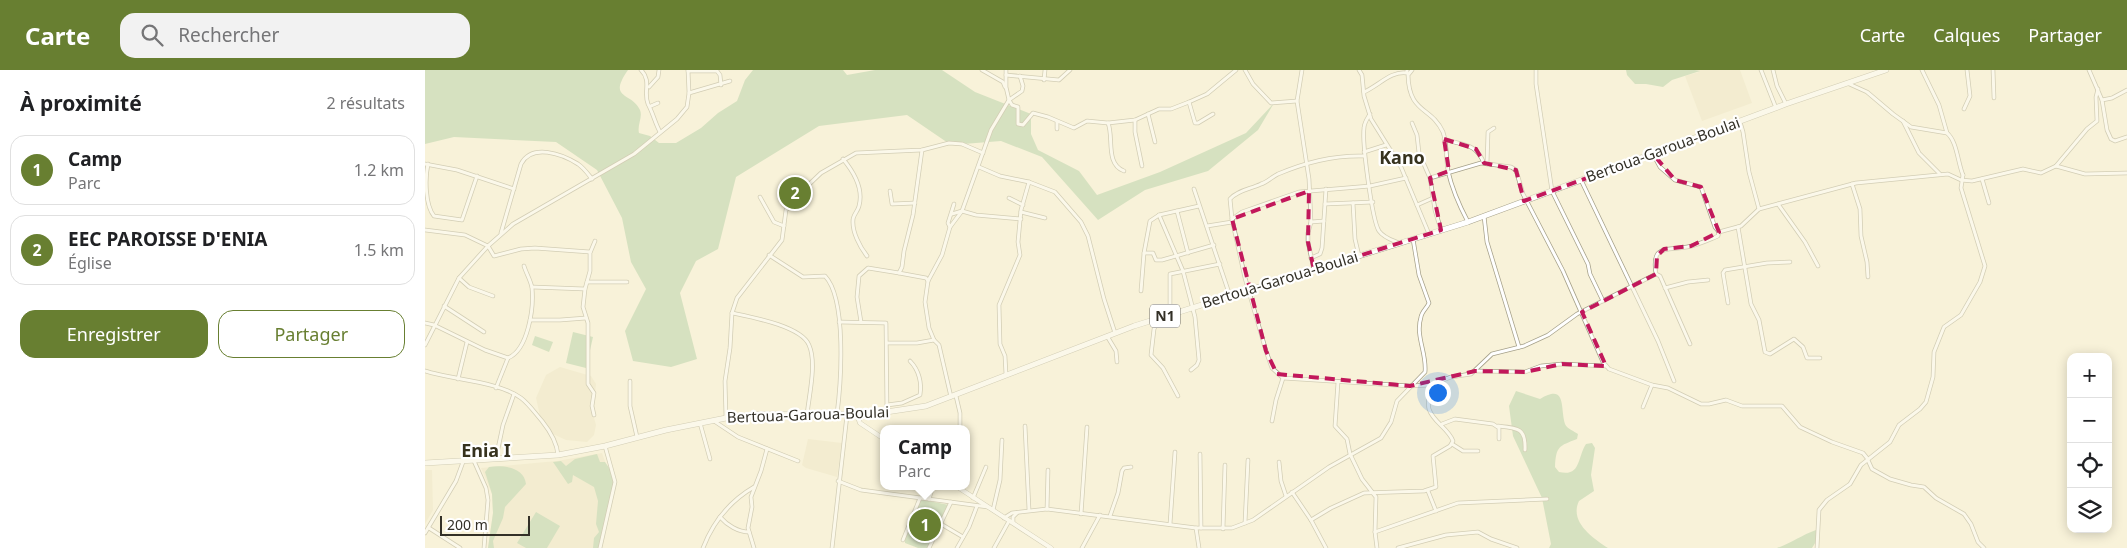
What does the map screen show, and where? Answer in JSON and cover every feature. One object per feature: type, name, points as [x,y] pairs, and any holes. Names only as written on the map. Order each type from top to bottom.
[{"type":"highway","name":"Bertoua-Garoua-Boulai","points":[[425,463],[559,455],[713,420],[761,414],[857,415],[887,413],[926,406],[954,397],[1115,333],[1170,314],[1468,222],[1787,104],[1886,70]]},
{"type":"street","points":[[641,70],[645,75],[648,88],[647,94],[654,122],[660,132]]},
{"type":"street","points":[[648,88],[658,77],[659,70]]},
{"type":"street","points":[[425,345],[459,278],[501,233],[513,224],[634,154],[677,119],[687,107],[689,93],[688,70],[717,71],[720,74],[721,85]]},
{"type":"street","points":[[982,70],[1003,82],[1006,87]]},
{"type":"street","points":[[1006,70],[1006,87],[1009,100],[1012,105],[1018,107],[1018,124],[1023,125],[1033,113],[1074,128],[1087,121],[1108,123],[1135,120],[1159,109],[1181,106],[1207,94],[1236,70]]},
{"type":"street","points":[[1044,80],[1045,70]]},
{"type":"street","points":[[1006,75],[1059,80],[1070,70]]},
{"type":"street","points":[[1245,70],[1253,84],[1271,103],[1297,101]]},
{"type":"street","points":[[1302,70],[1297,101],[1307,163],[1311,222],[1308,233],[1314,270]]},
{"type":"street","points":[[1359,70],[1362,75],[1364,92],[1373,123],[1386,145],[1396,157],[1429,234]]},
{"type":"street","points":[[1364,92],[1380,84],[1391,74],[1407,73],[1407,70]]},
{"type":"street","points":[[1412,70],[1408,75],[1408,81],[1413,101],[1441,130],[1457,200],[1468,222]]},
{"type":"street","points":[[1536,70],[1536,84],[1552,191],[1588,264],[1590,274],[1603,301]]},
{"type":"street","points":[[1761,70],[1776,108]]},
{"type":"street","points":[[1773,70],[1777,86],[1787,104]]},
{"type":"street","points":[[1922,70],[1939,105],[1947,133],[1954,141],[1963,174],[1967,180]]},
{"type":"street","points":[[1964,109],[1969,96],[1967,70]]},
{"type":"street","points":[[1993,70],[1994,98]]},
{"type":"street","points":[[2089,70],[2102,100],[2107,130],[2111,139],[2115,141],[2127,137]]},
{"type":"street","points":[[960,425],[960,413],[939,345],[934,340],[929,328],[925,302],[928,282],[942,255],[951,227],[962,211],[991,130],[1009,100],[1023,91],[1020,76]]},
{"type":"street","points":[[689,93],[730,81]]},
{"type":"street","points":[[1847,83],[1867,92],[1911,127],[1947,133]]},
{"type":"street","points":[[1690,344],[1660,276],[1656,274],[1655,261],[1659,252],[1664,249],[1691,246],[1718,236],[1719,232],[1746,223],[1759,209],[1852,184],[1940,174],[1948,174],[1961,180],[1982,179],[2023,168],[2041,173],[2056,166],[2087,129],[2097,121],[2096,97],[2098,89]]},
{"type":"street","points":[[2102,100],[2112,98],[2127,90]]},
{"type":"street","points":[[1189,102],[1195,123],[1213,114]]},
{"type":"street","points":[[651,106],[658,103]]},
{"type":"street","points":[[1148,114],[1155,142]]},
{"type":"street","points":[[1370,114],[1363,127],[1364,154],[1378,229],[1387,238],[1399,243]]},
{"type":"street","points":[[1135,120],[1135,132],[1142,166]]},
{"type":"street","points":[[1903,121],[1919,153],[1940,174]]},
{"type":"street","points":[[1057,122],[1057,130]]},
{"type":"street","points":[[1740,122],[1749,172],[1759,209]]},
{"type":"street","points":[[1108,123],[1112,155],[1117,166],[1124,170]]},
{"type":"street","points":[[1412,123],[1417,135],[1419,153],[1430,178],[1441,230]]},
{"type":"street","points":[[1485,163],[1488,132],[1493,128]]},
{"type":"street","points":[[1444,139],[1476,149],[1485,163]]},
{"type":"street","points":[[726,418],[725,381],[730,348],[732,313],[737,298],[782,240],[785,214],[788,207],[821,173],[843,159],[864,151],[922,150],[949,143],[958,143],[983,153]]},
{"type":"street","points":[[1386,145],[1364,154],[1335,157],[1307,163],[1276,175],[1231,198],[1232,220],[1249,290],[1272,368],[1283,378],[1410,386],[1430,385],[1451,377],[1466,376],[1475,371],[1492,354],[1519,347],[1548,335],[1582,312],[1656,274]]},
{"type":"street","points":[[899,272],[902,267],[909,235],[922,150]]},
{"type":"street","points":[[501,233],[521,164],[525,157],[530,154],[543,152],[567,158],[580,165],[592,179]]},
{"type":"street","points":[[1653,154],[1660,167],[1675,180],[1701,187],[1715,227],[1719,232]]},
{"type":"street","points":[[843,159],[854,174],[859,191],[859,205],[853,221],[856,235],[867,256]]},
{"type":"street","points":[[1430,178],[1449,171],[1485,163],[1511,167],[1516,170],[1523,194],[1582,312],[1606,366]]},
{"type":"street","points":[[477,176],[462,220],[434,216],[431,212],[426,189],[425,173],[427,164],[477,176],[514,189]]},
{"type":"street","points":[[2056,166],[2085,174],[2127,172]]},
{"type":"street","points":[[979,167],[1000,176],[1029,182],[1055,192],[1085,227],[1115,333]]},
{"type":"street","points":[[1817,548],[1819,510],[1827,500],[1850,484],[1867,458],[1890,442],[1899,425],[1926,402],[1933,377],[1934,352],[1944,327],[1961,315],[1983,275],[1985,266],[1961,188],[1963,174]]},
{"type":"street","points":[[1207,226],[1232,220],[1242,212],[1291,194],[1309,190],[1370,186],[1406,178]]},
{"type":"street","points":[[1982,179],[1989,204]]},
{"type":"street","points":[[1581,180],[1658,341],[1674,381]]},
{"type":"street","points":[[1006,375],[1005,356],[1000,344],[999,305],[1020,255],[1017,242],[1021,212],[1029,182]]},
{"type":"street","points":[[1852,184],[1860,209],[1861,236],[1867,262],[1868,277]]},
{"type":"street","points":[[1193,189],[1230,296]]},
{"type":"street","points":[[1311,258],[1321,251],[1325,189]]},
{"type":"street","points":[[890,191],[892,204],[915,203]]},
{"type":"street","points":[[760,197],[774,222],[784,226]]},
{"type":"street","points":[[1009,198],[1023,205]]},
{"type":"street","points":[[1417,205],[1433,198]]},
{"type":"street","points":[[1325,204],[1373,202]]},
{"type":"street","points":[[1353,203],[1355,239],[1359,256]]},
{"type":"street","points":[[951,227],[948,223],[954,204]]},
{"type":"street","points":[[1778,204],[1805,242],[1818,266]]},
{"type":"street","points":[[1141,291],[1144,253],[1150,221],[1159,215],[1199,206]]},
{"type":"street","points":[[952,214],[962,211],[975,215],[1021,219]]},
{"type":"street","points":[[1177,211],[1188,253]]},
{"type":"street","points":[[1021,212],[1045,218]]},
{"type":"street","points":[[1159,215],[1183,271],[1193,307],[1199,360],[1197,365],[1191,370]]},
{"type":"street","points":[[1484,216],[1487,242],[1519,347]]},
{"type":"street","points":[[1311,222],[1324,221]]},
{"type":"street","points":[[1738,227],[1751,304],[1759,320],[1765,352],[1770,354],[1794,339],[1803,347],[1807,358],[1820,358]]},
{"type":"street","points":[[425,230],[465,235],[488,246],[494,256],[521,249],[535,248],[591,252]]},
{"type":"street","points":[[1004,518],[1029,510],[1047,508],[1196,528],[1223,529],[1253,520],[1350,454],[1381,438],[1391,422],[1397,401],[1425,372],[1426,366],[1419,336],[1421,316],[1429,303],[1419,275],[1413,239]]},
{"type":"street","points":[[594,416],[592,406],[594,393],[588,384],[590,355],[583,307],[585,288],[590,271],[591,252],[595,240]]},
{"type":"street","points":[[1144,253],[1153,253],[1157,260],[1213,245]]},
{"type":"street","points":[[769,255],[803,277],[821,275],[827,277],[832,289],[839,322],[841,369],[837,415]]},
{"type":"street","points":[[1728,303],[1723,273],[1725,270],[1744,266],[1790,262]]},
{"type":"street","points":[[1170,314],[1169,275],[1220,264]]},
{"type":"street","points":[[425,324],[434,325],[467,342],[508,358],[515,355],[519,350],[530,320],[532,287],[524,266]]},
{"type":"street","points":[[861,322],[857,297],[859,276],[867,268],[926,278],[928,282]]},
{"type":"street","points":[[459,278],[469,287],[493,296]]},
{"type":"street","points":[[1665,288],[1688,282],[1708,280]]},
{"type":"street","points":[[587,282],[627,282]]},
{"type":"street","points":[[532,287],[585,288]]},
{"type":"street","points":[[444,306],[484,332]]},
{"type":"street","points":[[732,313],[786,328],[806,340],[810,347],[812,368],[807,415]]},
{"type":"street","points":[[530,320],[586,318]]},
{"type":"street","points":[[1160,318],[1155,329],[1151,355],[1163,368],[1178,396]]},
{"type":"street","points":[[839,322],[886,323],[887,413]]},
{"type":"street","points":[[1107,336],[1116,351],[1117,362]]},
{"type":"street","points":[[887,343],[917,343],[934,340]]},
{"type":"street","points":[[458,379],[467,342]]},
{"type":"street","points":[[496,388],[508,358]]},
{"type":"street","points":[[887,405],[903,403],[920,394],[919,374],[910,361]]},
{"type":"street","points":[[1475,371],[1525,372],[1541,366],[1562,364],[1606,366],[1652,385],[1668,388],[1701,404],[1726,400],[1742,406],[1780,406],[1786,410],[1800,427],[1831,442],[1863,453],[1872,469],[1890,479],[1911,486],[1924,486],[1936,498],[1964,514],[1971,524],[1977,542],[1984,548]]},
{"type":"street","points":[[425,370],[458,379],[479,382],[514,394],[531,407],[545,424],[558,446],[559,455]]},
{"type":"street","points":[[1272,421],[1275,400],[1283,378]]},
{"type":"street","points":[[630,381],[629,406],[637,438]]},
{"type":"street","points":[[1338,382],[1335,426],[1347,440],[1350,454],[1362,479],[1374,493],[1376,501],[1375,532],[1377,548]]},
{"type":"street","points":[[1430,385],[1429,410],[1451,436],[1452,444]]},
{"type":"street","points":[[1643,407],[1652,385]]},
{"type":"street","points":[[496,460],[503,425],[514,394]]},
{"type":"street","points":[[832,548],[838,481],[847,415]]},
{"type":"street","points":[[857,415],[861,424],[880,436]]},
{"type":"street","points":[[1442,424],[1455,419],[1513,427],[1522,431],[1526,437],[1525,450]]},
{"type":"street","points":[[713,420],[738,437],[798,461]]},
{"type":"street","points":[[699,423],[709,459]]},
{"type":"street","points":[[1025,426],[1029,510]]},
{"type":"street","points":[[1081,514],[1087,426]]},
{"type":"street","points":[[1498,426],[1499,439]]},
{"type":"street","points":[[990,509],[1000,480],[1002,440]]},
{"type":"street","points":[[1452,444],[1463,451],[1478,451]]},
{"type":"street","points":[[1311,520],[1331,508],[1364,493],[1428,491],[1436,485],[1433,456],[1452,444]]},
{"type":"street","points":[[600,548],[615,482],[605,446]]},
{"type":"street","points":[[753,548],[749,532],[752,507],[751,497],[767,450]]},
{"type":"street","points":[[1170,524],[1175,452]]},
{"type":"street","points":[[1200,454],[1201,528]]},
{"type":"street","points":[[1245,523],[1247,460]]},
{"type":"street","points":[[474,461],[486,488],[488,500],[484,548]]},
{"type":"street","points":[[425,533],[456,481],[463,462]]},
{"type":"street","points":[[1279,462],[1281,481],[1286,496]]},
{"type":"street","points":[[1223,529],[1225,465]]},
{"type":"street","points":[[973,498],[986,467]]},
{"type":"street","points":[[1110,516],[1118,493],[1122,471],[1124,468],[1131,467]]},
{"type":"street","points":[[1047,508],[1048,470]]},
{"type":"street","points":[[838,481],[861,490],[990,509]]},
{"type":"street","points":[[703,548],[711,529],[720,517],[736,499],[755,487]]},
{"type":"street","points":[[929,499],[932,490]]},
{"type":"street","points":[[962,490],[1051,548]]},
{"type":"street","points":[[1428,491],[1437,510]]},
{"type":"street","points":[[1292,492],[1311,520],[1326,548]]},
{"type":"street","points":[[903,540],[920,498]]},
{"type":"street","points":[[1375,532],[1458,503],[1547,499]]},
{"type":"street","points":[[929,548],[951,502]]},
{"type":"street","points":[[957,548],[969,527],[977,506]]},
{"type":"street","points":[[994,548],[1013,517],[1018,513]]},
{"type":"street","points":[[1082,548],[1100,515]]},
{"type":"street","points":[[720,517],[734,528],[742,532],[749,532]]},
{"type":"street","points":[[941,524],[963,537]]},
{"type":"street","points":[[429,528],[460,548]]},
{"type":"street","points":[[1196,528],[1199,548]]},
{"type":"street","points":[[1398,548],[1445,535],[1478,532],[1491,539],[1517,548]]},
{"type":"highlighted area","points":[[1444,139],[1476,149],[1484,163],[1516,170],[1524,201],[1653,154],[1675,180],[1701,187],[1719,232],[1691,246],[1664,249],[1657,256],[1656,274],[1582,312],[1606,366],[1562,364],[1525,372],[1475,371],[1410,386],[1277,374],[1266,351],[1232,219],[1309,191],[1308,242],[1314,270],[1441,230],[1430,178],[1449,171]]},
{"type":"shaded area","points":[[1695,70],[1740,70],[1752,103],[1702,121],[1685,76],[1699,72]]},
{"type":"shaded area","points":[[560,367],[591,376],[596,384],[593,414],[596,425],[594,435],[587,442],[566,440],[553,434],[541,420],[536,398],[546,375]]},
{"type":"shaded area","points":[[808,439],[842,443],[837,477],[806,468],[802,465]]},
{"type":"shaded area","points":[[602,453],[607,467],[612,472],[600,548],[488,548],[493,513],[492,494],[481,468],[557,461]]},
{"type":"shaded area","points":[[425,470],[432,470],[433,510],[425,524]]},
{"type":"green space","points":[[425,70],[628,70],[622,80],[620,91],[632,100],[640,110],[639,133],[650,136],[659,143],[676,143],[701,128],[718,113],[737,101],[745,80],[753,70],[843,70],[847,75],[875,70],[942,70],[975,92],[1031,114],[1031,134],[1038,150],[1079,171],[1097,195],[1160,172],[1246,133],[1274,103],[1258,130],[1208,171],[1145,190],[1098,220],[1042,157],[1001,141],[951,145],[907,115],[819,126],[736,177],[718,249],[696,261],[680,293],[697,359],[671,367],[633,361],[625,331],[646,289],[631,262],[622,218],[597,170],[556,142],[454,137],[425,144]]},
{"type":"green space","points":[[1626,70],[1700,71],[1672,80],[1663,87],[1635,84],[1627,75]]},
{"type":"green space","points":[[573,332],[593,337],[586,368],[566,363]]},
{"type":"green space","points":[[535,336],[553,342],[549,352],[532,345]]},
{"type":"green space","points":[[1516,391],[1540,399],[1555,394],[1561,399],[1565,424],[1569,429],[1578,434],[1577,439],[1562,445],[1556,455],[1555,467],[1559,472],[1566,473],[1575,469],[1586,444],[1592,443],[1595,448],[1591,475],[1594,491],[1579,501],[1577,516],[1584,529],[1608,548],[1549,548],[1551,544],[1542,498],[1513,436],[1509,406]]},
{"type":"green space","points":[[597,454],[600,462],[605,462],[612,472],[615,482],[600,548],[593,548],[594,538],[599,532],[596,524],[598,501],[594,487],[573,475],[572,482],[568,484],[553,462],[561,461],[566,466],[575,459]]},
{"type":"green space","points":[[489,467],[512,468],[521,474],[526,484],[505,507],[503,518],[493,541],[494,548],[488,548],[493,513],[492,494],[485,472]]},
{"type":"green space","points":[[919,499],[949,505],[929,548],[918,548],[905,543],[905,535]]},
{"type":"green space","points":[[536,512],[560,526],[547,548],[526,548],[517,543]]},
{"type":"green space","points":[[1816,530],[1817,540],[1812,548],[1777,548],[1806,534]]},
{"type":"place","name":"EEC PAROISSE D'ENIA","points":[[795,193]]},
{"type":"place","name":"Camp","points":[[925,525]]},
{"type":"district","name":"Kano","points":[[1402,158]]},
{"type":"district","name":"Enia I","points":[[486,451]]}]
